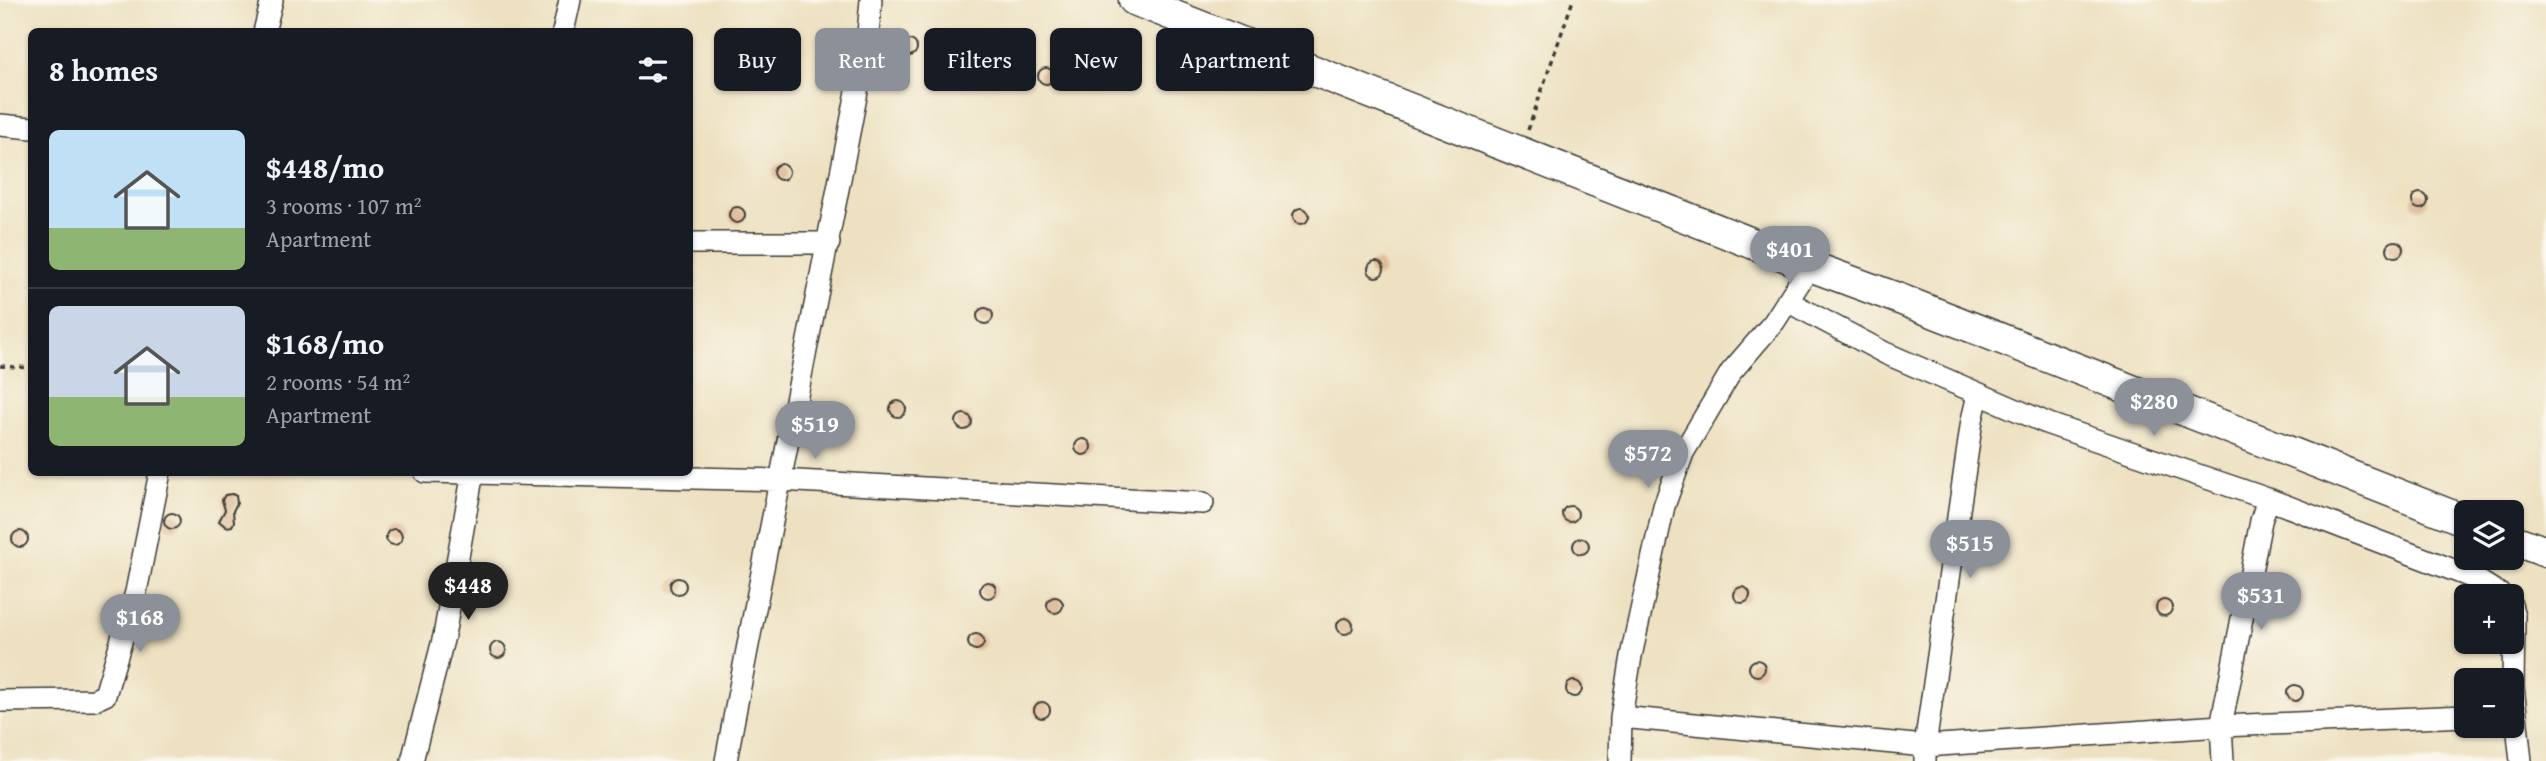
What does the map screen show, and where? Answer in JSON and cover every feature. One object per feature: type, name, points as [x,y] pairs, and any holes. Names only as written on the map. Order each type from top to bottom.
[{"type":"street","points":[[265,28],[272,0]]},
{"type":"street","points":[[564,28],[569,0]]},
{"type":"street","points":[[726,761],[779,480],[829,243],[868,34],[871,0]]},
{"type":"street","points":[[1134,0],[2454,516]]},
{"type":"street","points":[[0,125],[28,128]]},
{"type":"street","points":[[693,243],[829,243]]},
{"type":"street","points":[[1620,761],[1621,717],[1631,656],[1664,506],[1683,453],[1731,372],[1774,322],[1810,266]]},
{"type":"street","points":[[1787,301],[1885,354],[2049,425],[2268,499],[2474,578],[2483,584]]},
{"type":"street","points":[[1925,753],[1972,420],[1978,395]]},
{"type":"street","points":[[0,701],[94,700],[105,695],[136,592],[159,476]]},
{"type":"street","points":[[412,761],[444,636],[471,476]]},
{"type":"street","points":[[604,476],[779,480],[1203,503]]},
{"type":"street","points":[[2222,761],[2221,726],[2261,521],[2268,499]]},
{"type":"street","points":[[2524,544],[2546,552]]},
{"type":"street","points":[[1621,717],[1925,753],[2221,726],[2454,716]]},
{"type":"street","points":[[2518,738],[2521,761]]},
{"type":"path","points":[[1520,152],[1573,0]]},
{"type":"path","points":[[0,366],[28,368]]},
{"type":"building","points":[[910,40],[916,45],[916,51],[910,56]]},
{"type":"building","points":[[1043,69],[1049,69],[1050,82],[1046,84],[1038,76]]},
{"type":"building","points":[[781,164],[789,172],[781,180],[773,172]]},
{"type":"building","points":[[2420,193],[2428,201],[2420,209],[2412,201]]},
{"type":"building","points":[[737,207],[745,215],[737,223],[729,215]]},
{"type":"building","points":[[1301,208],[1309,216],[1301,224],[1293,216]]},
{"type":"building","points":[[2395,241],[2403,249],[2395,257],[2387,249]]},
{"type":"building","points":[[1376,261],[1384,269],[1376,277],[1368,269]]},
{"type":"building","points":[[985,308],[993,316],[985,324],[977,316]]},
{"type":"building","points":[[898,401],[906,409],[898,417],[890,409]]},
{"type":"building","points":[[964,414],[972,422],[964,430],[956,422]]},
{"type":"building","points":[[1083,439],[1091,447],[1083,455],[1075,447]]},
{"type":"building","points":[[225,495],[236,496],[237,503],[233,511],[234,522],[232,526],[226,527],[219,521],[225,510],[222,500]]},
{"type":"building","points":[[1570,506],[1576,508],[1576,520],[1570,522],[1564,520],[1562,514],[1564,508]]},
{"type":"building","points":[[172,513],[180,521],[172,529],[164,521]]},
{"type":"building","points":[[394,529],[402,537],[394,545],[386,537]]},
{"type":"building","points":[[20,531],[26,533],[26,545],[20,547],[14,545],[12,539],[14,533]]},
{"type":"building","points":[[1581,538],[1587,540],[1587,552],[1581,554],[1575,552],[1573,546],[1575,540]]},
{"type":"building","points":[[678,578],[686,586],[678,594],[670,586]]},
{"type":"building","points":[[988,582],[996,590],[988,598],[980,590]]},
{"type":"building","points":[[1742,587],[1750,595],[1742,603],[1734,595]]},
{"type":"building","points":[[1055,597],[1063,605],[1055,613],[1047,605]]},
{"type":"building","points":[[2164,600],[2172,608],[2164,616],[2156,608]]},
{"type":"building","points":[[1345,618],[1353,626],[1345,634],[1337,626]]},
{"type":"building","points":[[976,634],[984,642],[976,650],[968,642]]},
{"type":"building","points":[[498,642],[506,650],[498,658],[490,650]]},
{"type":"building","points":[[1757,660],[1765,668],[1757,676],[1749,668]]},
{"type":"building","points":[[1574,681],[1582,689],[1574,697],[1566,689]]},
{"type":"building","points":[[2295,685],[2303,693],[2295,701],[2287,693]]},
{"type":"building","points":[[1042,702],[1050,710],[1042,718],[1034,710]]}]
